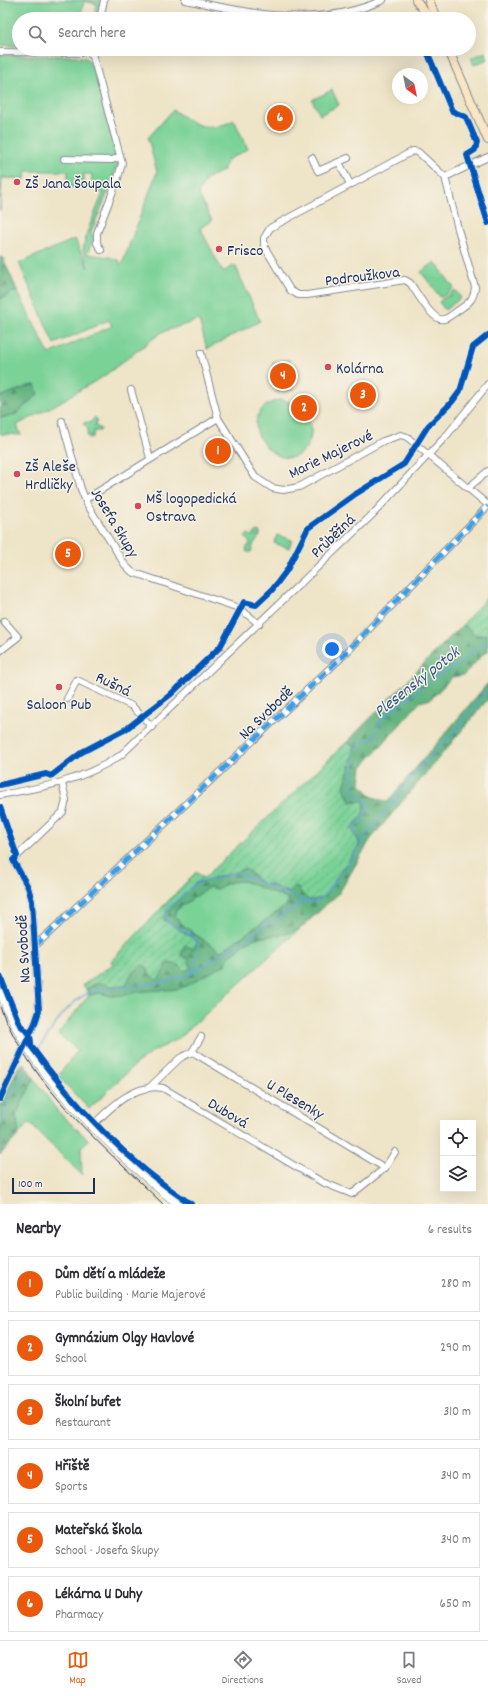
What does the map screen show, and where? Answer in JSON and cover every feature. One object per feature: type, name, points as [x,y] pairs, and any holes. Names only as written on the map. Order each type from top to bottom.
[{"type":"main road","points":[[416,0],[425,12]]},
{"type":"main road","points":[[429,0],[433,12]]},
{"type":"main road","points":[[451,56],[488,140]]},
{"type":"street","points":[[101,12],[104,0]]},
{"type":"street","points":[[186,0],[249,12]]},
{"type":"street","points":[[226,8],[228,0]]},
{"type":"street","points":[[346,12],[383,0]]},
{"type":"street","points":[[0,52],[12,52]]},
{"type":"street","points":[[94,56],[122,163],[118,178],[97,234],[97,243],[101,250]]},
{"type":"street","name":"Podroužkova","points":[[413,151],[418,152],[445,177],[475,287],[469,303],[444,320],[432,316],[410,282],[405,280],[307,295],[293,293],[267,251],[264,238],[270,228],[413,151]]},
{"type":"street","points":[[64,159],[112,160],[120,157]]},
{"type":"street","points":[[445,177],[488,157]]},
{"type":"street","points":[[312,158],[318,171],[348,158]]},
{"type":"street","points":[[339,162],[350,184]]},
{"type":"street","name":"Marie Majerové","points":[[201,353],[218,418],[255,477],[272,488],[283,490],[298,487],[388,439],[401,434],[407,437],[428,456]]},
{"type":"street","name":"Průběžná","points":[[0,795],[62,783],[78,778],[107,764],[121,754],[152,727],[373,514],[428,456],[488,384]]},
{"type":"street","points":[[131,390],[150,458]]},
{"type":"street","points":[[86,500],[150,458],[218,418]]},
{"type":"street","name":"Josefa Skupy","points":[[62,421],[81,489],[96,520],[125,565],[132,572],[239,608],[259,624]]},
{"type":"street","name":"Na Svobodě","points":[[35,946],[345,654],[488,506],[428,456]]},
{"type":"street","points":[[468,488],[488,471]]},
{"type":"street","points":[[0,651],[18,637],[4,621]]},
{"type":"street","name":"Rušná","points":[[67,699],[77,680],[132,706],[152,727]]},
{"type":"street","name":"Na Svobodě","points":[[0,1099],[2,1091],[35,1023],[38,1011],[32,901],[26,882],[13,860],[63,812],[66,800],[62,783]]},
{"type":"street","points":[[0,991],[10,1016],[25,1044],[53,1086],[91,1127],[143,1177],[178,1204]]},
{"type":"street","points":[[91,1127],[116,1103],[126,1097],[149,1088],[180,1058],[192,1052],[201,1037]]},
{"type":"street","name":"U Plesenky","points":[[192,1052],[385,1168]]},
{"type":"street","name":"Dubová","points":[[149,1088],[159,1088],[168,1091],[329,1186],[352,1194],[385,1168]]},
{"type":"street","points":[[385,1168],[395,1152]]},
{"type":"green space","points":[[0,0],[100,0],[99,12],[95,12],[97,4],[84,1],[82,12],[12,12],[12,46],[0,45]]},
{"type":"green space","points":[[485,52],[488,59],[474,65],[471,58]]},
{"type":"green space","points":[[0,55],[77,56],[86,58],[93,65],[119,166],[115,169],[113,180],[91,232],[94,237],[87,254],[109,257],[120,261],[119,264],[122,264],[157,172],[148,138],[173,110],[188,120],[202,126],[216,126],[234,120],[248,149],[227,160],[223,171],[207,178],[198,193],[212,221],[200,228],[223,272],[235,265],[260,321],[207,349],[199,320],[162,332],[104,376],[48,409],[17,425],[21,435],[0,434],[0,418],[16,414],[38,394],[35,385],[0,397],[0,299],[13,292],[18,292],[49,354],[112,326],[109,320],[54,344],[19,263],[75,239],[88,268],[83,250],[87,232],[103,193],[91,189],[92,174],[84,174],[84,188],[68,187],[68,171],[26,171],[25,179],[2,178],[0,211]]},
{"type":"green space","points":[[332,90],[339,105],[320,115],[312,100]]},
{"type":"green space","points":[[0,257],[3,258],[18,292],[13,292],[0,299]]},
{"type":"green space","points":[[435,262],[454,288],[441,298],[421,272]]},
{"type":"green space","points":[[455,290],[461,298],[445,310],[439,302]]},
{"type":"green space","points":[[289,360],[293,390],[277,392],[273,363]]},
{"type":"green space","points":[[35,385],[38,394],[16,414],[0,418],[0,397],[28,386]]},
{"type":"green space","points":[[278,400],[286,401],[300,408],[309,421],[311,428],[311,436],[308,444],[298,455],[286,458],[274,453],[264,444],[258,433],[256,420],[263,409]]},
{"type":"green space","points":[[95,417],[97,419],[95,426],[101,429],[100,431],[94,431],[93,437],[89,438],[87,435],[88,429],[83,424],[85,422],[90,423]]},
{"type":"green space","points":[[257,531],[260,532],[260,536],[254,543],[251,552],[247,552],[246,549],[250,543],[245,537],[248,534],[252,536]]},
{"type":"green space","points":[[277,535],[292,540],[289,548],[274,543]]},
{"type":"green space","points":[[488,596],[488,635],[476,635],[463,624]]},
{"type":"green space","points":[[463,624],[476,635],[488,635],[488,652],[484,653],[464,675],[452,677],[431,699],[420,702],[362,767],[360,783],[371,796],[387,802],[488,683],[488,699],[370,840],[339,893],[301,928],[286,934],[255,938],[245,943],[229,957],[226,964],[180,989],[144,991],[111,996],[100,993],[89,995],[86,989],[98,982],[118,985],[142,965],[147,967],[149,973],[164,970],[168,963],[179,965],[185,944],[197,941],[164,920],[163,916],[195,883],[246,869],[256,880],[269,883],[289,893],[293,887],[298,888],[306,898],[311,900],[323,897],[359,845],[359,842],[351,828],[361,817],[357,800],[350,802],[344,787],[354,750],[354,746],[347,742]],"holes":[[[244,881],[290,900],[286,906],[221,951],[190,931],[174,916],[176,910],[209,887],[216,889],[230,882]]]},
{"type":"green space","points":[[347,742],[354,746],[354,750],[344,787],[350,802],[363,801],[365,806],[361,817],[351,828],[359,842],[359,845],[323,897],[311,900],[306,898],[298,888],[293,887],[290,893],[269,884],[265,885],[246,869],[195,883],[164,916],[164,920],[197,941],[194,949],[185,945],[181,955],[188,959],[191,968],[184,971],[179,965],[168,963],[159,978],[156,980],[149,973],[147,967],[142,965],[130,975],[126,986],[110,986],[98,982],[86,989],[83,985],[113,964],[111,961],[196,872],[204,878]]},
{"type":"green space","points":[[244,881],[290,900],[286,906],[221,952],[191,931],[174,916],[176,910],[209,887],[216,889],[230,882]]},
{"type":"green space","points":[[301,928],[179,1038],[154,1051],[137,1063],[89,1109],[58,1076],[78,1050],[58,1034],[89,995],[100,993],[111,996],[144,991],[229,957],[245,943],[255,938],[286,934]]},
{"type":"green space","points":[[24,1064],[34,1078],[16,1115],[19,1134],[0,1155],[0,1106],[18,1068]]},
{"type":"green space","points":[[34,1078],[58,1112],[89,1140],[81,1147],[82,1175],[29,1123],[19,1134],[16,1115]]},
{"type":"waterway","name":"Plesenský potok","points":[[38,1050],[62,1015],[76,1000],[85,995],[94,991],[161,983],[190,974],[198,957],[198,944],[190,934],[168,922],[165,915],[168,908],[196,884],[236,873],[305,901],[316,902],[322,898],[361,847],[361,841],[354,828],[362,819],[366,811],[367,804],[365,800],[352,791],[354,753],[360,743],[372,739],[375,736],[377,728],[383,718],[438,675],[456,667],[479,645],[488,644]]},
{"type":"waterway","points":[[361,841],[421,767],[458,728],[488,689]]},
{"type":"waterway","points":[[190,974],[305,901]]},
{"type":"waterway","name":"Plesenský potok","points":[[0,1123],[25,1071]]},
{"type":"tram line","points":[[0,1007],[14,1036],[31,1064],[50,1089],[93,1137],[163,1204]]},
{"type":"marked path","points":[[35,946],[345,654],[488,506]]},
{"type":"cycle path","points":[[429,56],[452,111],[466,117],[477,143],[475,150],[467,155],[488,223]]},
{"type":"cycle path","points":[[0,785],[46,774],[51,776],[82,752],[126,729],[170,695],[220,647],[244,602],[256,605],[272,590],[287,570],[308,528],[354,495],[404,464],[428,426],[452,402],[460,391],[473,347],[488,335]]},
{"type":"cycle path","points":[[0,807],[17,856],[13,860],[28,887],[32,901],[39,1011],[35,1023],[0,1099]]},
{"type":"cycle path","points":[[0,976],[20,1025],[30,1037],[31,1046],[84,1112],[146,1171],[191,1204]]},
{"type":"place","name":"Lékárna U Duhy","points":[[280,118]]},
{"type":"place","name":"ZŠ Jana Šoupala","points":[[17,182]]},
{"type":"place","name":"Frisco","points":[[219,249]]},
{"type":"place","name":"Kolárna","points":[[328,367]]},
{"type":"place","name":"Hřiště","points":[[283,376]]},
{"type":"place","name":"Školní bufet","points":[[363,395]]},
{"type":"place","name":"Gymnázium Olgy Havlové","points":[[304,408]]},
{"type":"place","name":"Dům dětí a mládeže","points":[[218,451]]},
{"type":"place","name":"ZŠ Aleše Hrdličky","points":[[17,474]]},
{"type":"place","name":"MŠ logopedická Ostrava","points":[[138,506]]},
{"type":"place","name":"Mateřská škola","points":[[68,554]]},
{"type":"place","name":"Saloon Pub","points":[[59,687]]}]
